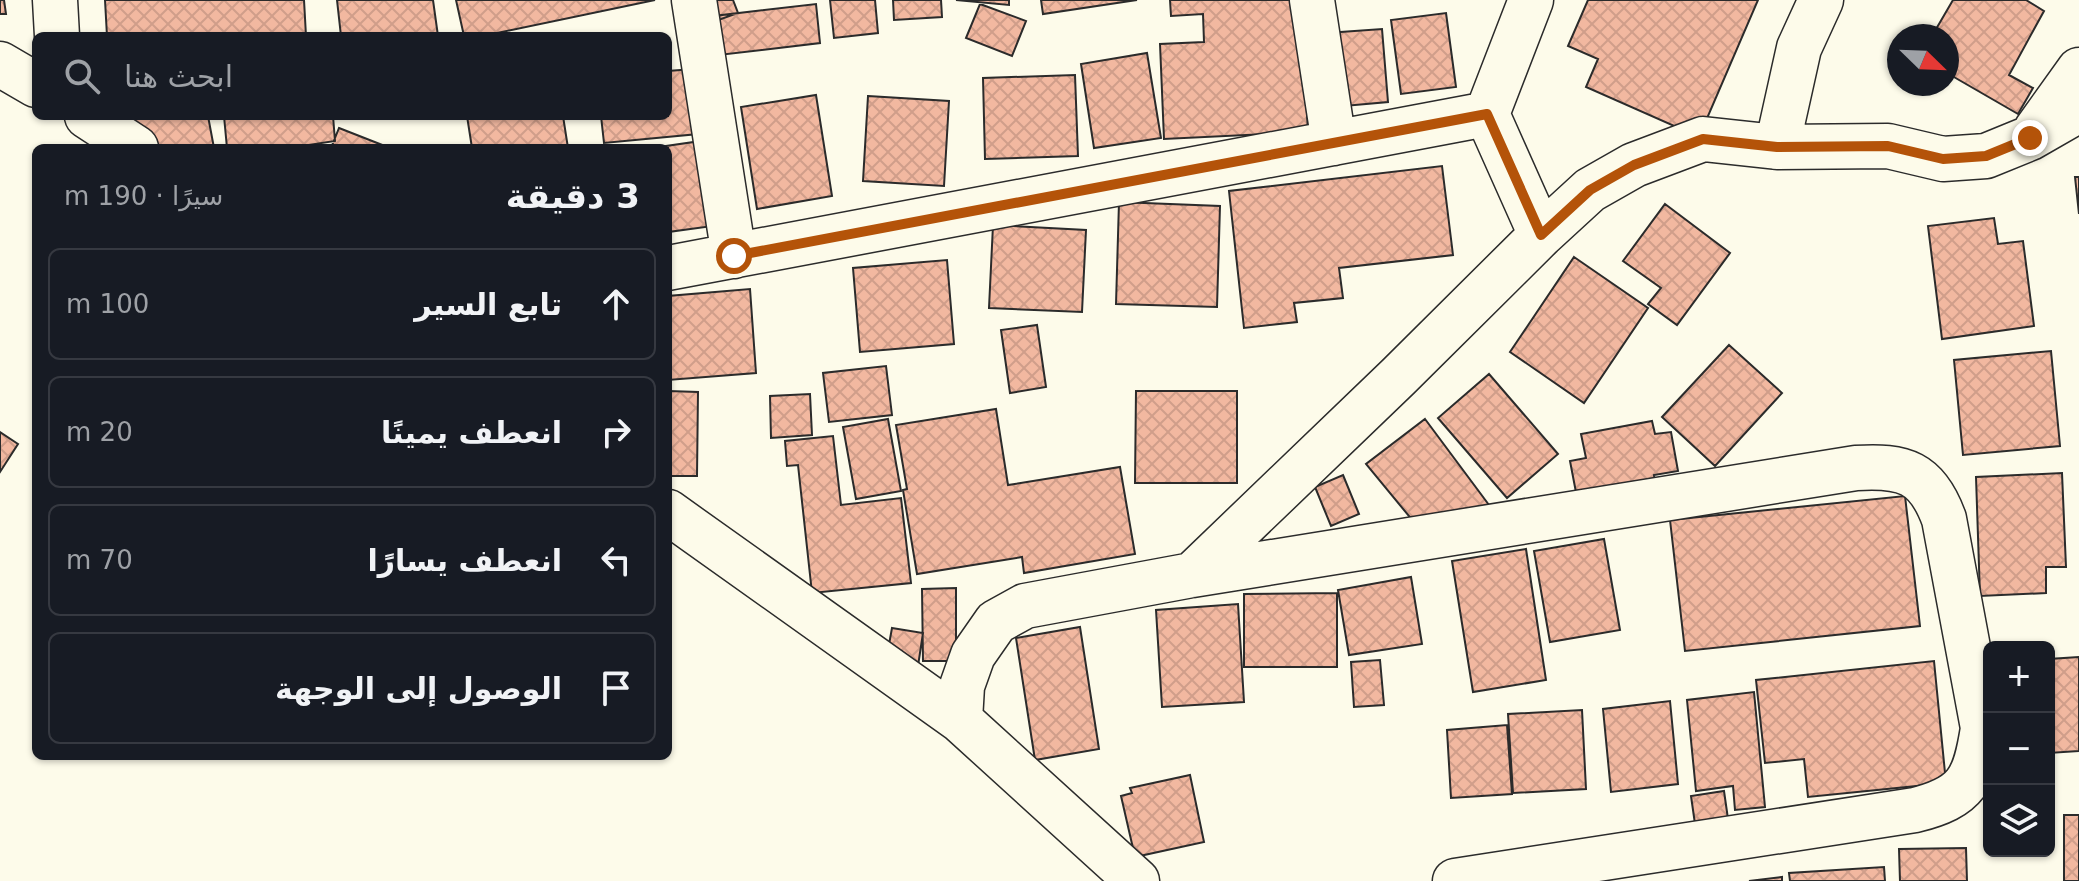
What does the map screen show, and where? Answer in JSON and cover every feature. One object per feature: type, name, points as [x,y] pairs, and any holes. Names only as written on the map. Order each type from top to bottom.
[{"type":"street","points":[[55,0],[57,32]]},
{"type":"street","points":[[694,0],[734,256]]},
{"type":"street","points":[[1312,0],[1334,143]]},
{"type":"street","points":[[1531,0],[1487,114],[1541,235]]},
{"type":"street","points":[[1777,147],[1799,48],[1821,0]]},
{"type":"street","points":[[0,64],[32,83]]},
{"type":"street","points":[[2030,138],[2079,70]]},
{"type":"street","points":[[1192,575],[1541,235],[1590,190],[1634,165],[1703,139],[1777,147],[1888,146],[1943,159],[1986,156],[2030,138],[2079,110]]},
{"type":"street","points":[[672,267],[1487,114]]},
{"type":"street","points":[[93,120],[130,144]]},
{"type":"street","points":[[960,720],[962,686],[973,655],[996,622],[1025,606],[1192,575],[1856,468],[1889,466],[1916,476],[1936,497],[1944,519],[1983,728],[1979,756],[1967,785],[1944,803],[1915,810],[1455,881]]},
{"type":"street","points":[[672,515],[960,720],[1137,881]]},
{"type":"building","points":[[0,0],[4,0],[6,14],[0,14]]},
{"type":"building","points":[[105,0],[304,0],[306,32],[107,32]]},
{"type":"building","points":[[337,0],[433,0],[437,32],[341,32]]},
{"type":"building","points":[[456,0],[655,0],[502,32],[463,32]]},
{"type":"building","points":[[708,0],[733,0],[738,13],[713,22]]},
{"type":"building","points":[[830,0],[875,0],[878,33],[834,38]]},
{"type":"building","points":[[893,0],[941,0],[942,17],[894,20]]},
{"type":"building","points":[[956,0],[1009,0],[1009,5]]},
{"type":"building","points":[[1041,0],[1137,0],[1043,14]]},
{"type":"building","points":[[1170,0],[1301,0],[1308,132],[1164,139],[1160,44],[1204,42],[1203,14],[1171,16]]},
{"type":"building","points":[[1588,0],[1758,0],[1699,137],[1586,87],[1598,59],[1568,46]]},
{"type":"building","points":[[1953,0],[2026,0],[2044,11],[2009,75],[2033,88],[2018,114],[1959,80],[1959,24],[1939,24]]},
{"type":"building","points":[[816,4],[820,43],[719,55],[714,16]]},
{"type":"building","points":[[980,4],[1026,21],[1012,56],[966,38]]},
{"type":"building","points":[[1446,13],[1456,87],[1401,94],[1391,20]]},
{"type":"building","points":[[1382,29],[1388,102],[1333,107],[1327,33]]},
{"type":"building","points":[[1147,53],[1161,138],[1094,148],[1081,64]]},
{"type":"building","points":[[693,69],[698,134],[604,143],[601,120],[672,120],[672,71]]},
{"type":"building","points":[[1075,75],[1078,156],[985,159],[983,78]]},
{"type":"building","points":[[816,95],[832,196],[757,209],[741,107]]},
{"type":"building","points":[[868,96],[949,101],[944,186],[863,181]]},
{"type":"building","points":[[134,120],[209,120],[213,144],[139,144]]},
{"type":"building","points":[[224,120],[333,120],[335,141],[315,144],[227,144]]},
{"type":"building","points":[[468,120],[564,120],[567,144],[471,144]]},
{"type":"building","points":[[339,128],[380,144],[333,144]]},
{"type":"building","points":[[701,141],[713,226],[672,231],[672,145]]},
{"type":"building","points":[[1442,166],[1453,255],[1339,268],[1343,298],[1294,303],[1297,322],[1244,328],[1229,191]]},
{"type":"building","points":[[2075,177],[2079,177],[2079,214]]},
{"type":"building","points":[[1119,202],[1220,206],[1217,307],[1116,304]]},
{"type":"building","points":[[1665,204],[1730,253],[1677,325],[1648,304],[1661,288],[1623,261]]},
{"type":"building","points":[[1994,218],[1998,244],[2023,241],[2034,326],[1942,339],[1928,226]]},
{"type":"building","points":[[993,225],[1086,230],[1082,312],[989,308]]},
{"type":"building","points":[[1574,257],[1648,308],[1584,403],[1510,352]]},
{"type":"building","points":[[947,260],[954,344],[860,352],[853,268]]},
{"type":"building","points":[[750,289],[756,373],[672,380],[672,296]]},
{"type":"building","points":[[1037,325],[1046,387],[1010,393],[1001,330]]},
{"type":"building","points":[[1729,345],[1782,393],[1715,466],[1662,417]]},
{"type":"building","points":[[2051,351],[2060,446],[1963,455],[1954,360]]},
{"type":"building","points":[[886,366],[892,415],[829,422],[823,373]]},
{"type":"building","points":[[1489,374],[1558,454],[1507,498],[1438,418]]},
{"type":"building","points":[[672,391],[698,392],[697,476],[672,476]]},
{"type":"building","points":[[1136,391],[1237,391],[1237,483],[1135,483]]},
{"type":"building","points":[[810,394],[812,435],[771,438],[770,396]]},
{"type":"building","points":[[996,409],[1008,485],[1120,467],[1135,554],[1024,573],[1022,557],[917,574],[896,425]]},
{"type":"building","points":[[888,419],[901,491],[856,499],[843,427]]},
{"type":"building","points":[[1425,419],[1489,505],[1465,523],[1418,527],[1366,464]]},
{"type":"building","points":[[1652,421],[1655,434],[1671,432],[1678,471],[1654,475],[1656,493],[1579,508],[1570,461],[1586,458],[1581,434]]},
{"type":"building","points":[[0,432],[18,444],[0,472]]},
{"type":"building","points":[[833,436],[841,505],[901,498],[911,583],[812,593],[798,465],[787,466],[785,441]]},
{"type":"building","points":[[2062,473],[2066,567],[2046,567],[2046,593],[1980,596],[1976,477]]},
{"type":"building","points":[[1343,475],[1359,514],[1331,526],[1315,487]]},
{"type":"building","points":[[1905,496],[1920,626],[1685,651],[1670,520]]},
{"type":"building","points":[[1604,539],[1620,630],[1550,642],[1534,551]]},
{"type":"building","points":[[1526,549],[1546,680],[1473,692],[1452,561]]},
{"type":"building","points":[[1411,577],[1422,644],[1349,655],[1338,590]]},
{"type":"building","points":[[956,588],[956,661],[923,661],[922,589]]},
{"type":"building","points":[[1337,593],[1337,667],[1244,667],[1244,594]]},
{"type":"building","points":[[1238,604],[1244,702],[1162,707],[1156,610]]},
{"type":"building","points":[[1080,627],[1099,749],[1035,760],[1016,638]]},
{"type":"building","points":[[892,628],[923,633],[918,666],[886,661]]},
{"type":"building","points":[[2079,657],[2079,751],[2055,753],[2055,659]]},
{"type":"building","points":[[1380,660],[1384,705],[1354,707],[1351,662]]},
{"type":"building","points":[[1934,661],[1946,783],[1808,797],[1804,759],[1765,763],[1756,680]]},
{"type":"building","points":[[1754,692],[1765,807],[1735,810],[1733,786],[1696,791],[1687,700]]},
{"type":"building","points":[[1670,701],[1678,784],[1611,792],[1603,709]]},
{"type":"building","points":[[1582,710],[1586,789],[1513,793],[1508,714]]},
{"type":"building","points":[[1507,725],[1512,794],[1451,798],[1447,730]]},
{"type":"building","points":[[1190,775],[1204,842],[1135,857],[1121,796],[1132,793],[1130,788]]},
{"type":"building","points":[[1724,791],[1728,819],[1695,824],[1691,796]]},
{"type":"building","points":[[2064,815],[2079,815],[2079,881],[2064,881]]},
{"type":"building","points":[[1966,848],[1967,881],[1900,881],[1899,849]]},
{"type":"building","points":[[1884,867],[1885,881],[1790,881],[1789,873]]},
{"type":"building","points":[[1782,877],[1782,881],[1749,881]]},
{"type":"route","points":[[734,256],[1487,114],[1541,235],[1590,190],[1634,165],[1703,139],[1777,147],[1888,146],[1943,159],[1986,156],[2030,138]]}]
